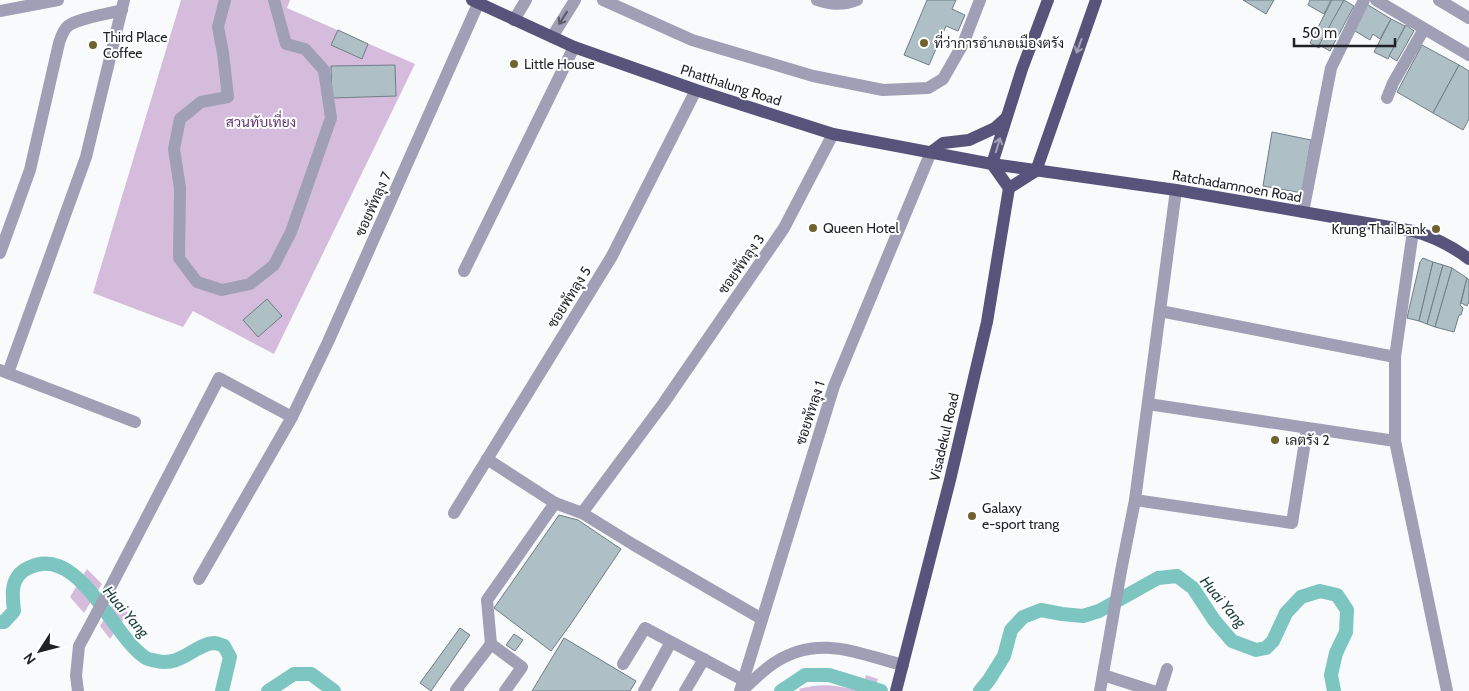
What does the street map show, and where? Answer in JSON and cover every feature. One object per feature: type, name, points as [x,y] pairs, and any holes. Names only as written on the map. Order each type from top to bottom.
[{"type":"main road","points":[[1048,0],[1022,69],[992,164],[1009,188],[1036,170],[1096,0]]},
{"type":"main road","name":"Phatthalung Road","points":[[475,2],[574,47],[696,90],[833,134],[992,164]]},
{"type":"main road","points":[[931,152],[943,143],[969,140],[995,128],[1006,117]]},
{"type":"main road","name":"Ratchadamnoen Road","points":[[992,164],[1176,190],[1413,231],[1430,236],[1455,248],[1469,259]]},
{"type":"main road","name":"Visadekul Road","points":[[896,691],[950,480],[987,322],[1009,188]]},
{"type":"street","points":[[0,11],[58,0]]},
{"type":"street","points":[[225,0],[218,27],[228,97],[201,102],[180,119],[174,150],[180,188],[179,258],[197,282],[222,290],[250,284],[274,265],[291,232],[331,118],[324,70],[306,49],[286,44],[274,0]]},
{"type":"street","points":[[514,20],[526,0]]},
{"type":"street","points":[[552,37],[575,0]]},
{"type":"street","points":[[603,0],[692,40],[813,76],[883,90],[928,88],[942,79],[963,44],[980,0]]},
{"type":"street","points":[[818,0],[846,5],[857,0]]},
{"type":"street","points":[[1303,212],[1331,68],[1364,0]]},
{"type":"street","points":[[1376,0],[1469,55]]},
{"type":"street","points":[[1439,0],[1469,18]]},
{"type":"street","name":"ซอยพัทลุง 7","points":[[199,579],[292,416],[336,324],[475,2]]},
{"type":"street","points":[[0,253],[30,170],[58,43],[62,33],[74,22],[123,5]]},
{"type":"street","points":[[123,5],[86,157],[4,371],[135,422]]},
{"type":"street","points":[[1387,98],[1424,28]]},
{"type":"street","points":[[464,271],[574,47]]},
{"type":"street","name":"ซอยพัทลุง 5","points":[[454,513],[612,256],[696,90]]},
{"type":"street","name":"ซอยพัทลุง 3","points":[[582,513],[663,404],[784,228],[833,134]]},
{"type":"street","name":"ซอยพัทลุง 1","points":[[741,687],[834,386],[931,152]]},
{"type":"street","points":[[1100,691],[1135,500],[1176,190]]},
{"type":"street","points":[[1413,231],[1395,357],[1395,441],[1447,691]]},
{"type":"street","points":[[1160,311],[1395,357]]},
{"type":"street","points":[[78,691],[76,676],[79,646],[218,378],[292,416]]},
{"type":"street","points":[[1148,404],[1395,441]]},
{"type":"street","points":[[1135,500],[1292,523],[1307,429]]},
{"type":"street","points":[[487,459],[555,503],[582,513],[762,619]]},
{"type":"street","points":[[458,691],[456,690],[491,644],[487,600],[555,503]]},
{"type":"street","points":[[623,664],[645,628],[704,659],[741,687],[773,664],[795,652],[815,647],[831,647],[902,669]]},
{"type":"street","points":[[644,691],[671,642]]},
{"type":"street","points":[[491,644],[522,667],[506,691]]},
{"type":"street","points":[[686,691],[704,659]]},
{"type":"street","points":[[1160,691],[1167,669]]},
{"type":"street","points":[[1103,675],[1153,691]]},
{"type":"green space","name":"สวนทับเที่ยง","points":[[181,0],[290,0],[287,8],[415,64],[274,354],[193,311],[183,327],[93,293]]},
{"type":"green space","points":[[87,569],[102,584],[84,613],[70,597]]},
{"type":"green space","points":[[116,599],[128,613],[110,639],[100,626]]},
{"type":"green space","points":[[866,675],[878,679],[875,691],[862,691]]},
{"type":"green space","points":[[824,685],[862,691],[800,691],[799,689]]},
{"type":"building","name":"ที่ว่าการอำเภอเมืองตรัง","points":[[927,0],[956,0],[952,9],[965,15],[958,31],[946,26],[929,65],[904,55]]},
{"type":"building","points":[[1243,0],[1274,0],[1266,14]]},
{"type":"building","points":[[1310,0],[1331,0],[1324,14],[1308,5]]},
{"type":"building","points":[[1332,0],[1344,0],[1319,48],[1310,43]]},
{"type":"building","points":[[1344,0],[1354,6],[1330,51],[1319,45]]},
{"type":"building","points":[[1365,3],[1391,19],[1380,39],[1373,34],[1370,40],[1350,28]]},
{"type":"building","points":[[1391,19],[1405,26],[1388,59],[1374,52]]},
{"type":"building","points":[[1406,25],[1414,31],[1397,61],[1389,56]]},
{"type":"building","points":[[338,30],[368,44],[362,59],[331,45]]},
{"type":"building","points":[[1422,45],[1459,65],[1433,113],[1397,92]]},
{"type":"building","points":[[395,65],[396,96],[332,98],[331,66]]},
{"type":"building","points":[[1459,65],[1469,71],[1469,119],[1463,130],[1433,113]]},
{"type":"building","points":[[1272,132],[1311,140],[1302,193],[1263,186]]},
{"type":"building","points":[[1423,258],[1433,262],[1419,321],[1407,318],[1420,262]]},
{"type":"building","points":[[1433,262],[1443,265],[1427,324],[1419,321]]},
{"type":"building","points":[[1443,265],[1452,268],[1435,327],[1427,324]]},
{"type":"building","points":[[1452,268],[1467,278],[1460,305],[1463,308],[1454,332],[1435,327]]},
{"type":"building","points":[[1467,278],[1469,280],[1469,302],[1467,306],[1461,303]]},
{"type":"building","points":[[267,299],[282,316],[258,337],[243,320]]},
{"type":"building","points":[[559,515],[578,520],[621,549],[551,651],[494,608]]},
{"type":"building","points":[[460,628],[470,635],[431,691],[420,683]]},
{"type":"building","points":[[514,634],[523,640],[515,651],[506,645]]},
{"type":"building","points":[[564,638],[636,681],[630,691],[532,691]]},
{"type":"waterway","name":"Huai Yang","points":[[0,622],[4,622],[14,611],[15,581],[22,572],[28,568],[46,564],[63,568],[79,580],[93,595],[133,647],[147,659],[166,662],[173,661],[207,644],[215,643],[224,646],[230,657],[222,691]]},
{"type":"waterway","name":"Huai Yang","points":[[980,691],[1004,656],[1011,630],[1023,617],[1041,610],[1083,616],[1099,611],[1158,578],[1177,576],[1193,588],[1214,620],[1232,641],[1256,650],[1266,648],[1273,641],[1286,613],[1301,597],[1320,591],[1337,595],[1347,610],[1346,632],[1336,653],[1331,675],[1334,691]]},
{"type":"waterway","name":"Huai Yang","points":[[268,691],[294,674],[311,674],[334,691]]},
{"type":"waterway","name":"Huai Yang","points":[[781,691],[805,675],[829,675],[881,691]]},
{"type":"place","name":"ที่ว่าการอำเภอเมืองตรัง","points":[[924,43]]},
{"type":"place","name":"Third Place Coffee","points":[[93,45]]},
{"type":"place","name":"Little House","points":[[514,64]]},
{"type":"place","name":"Queen Hotel","points":[[813,228]]},
{"type":"place","name":"Krung Thai Bank","points":[[1436,229]]},
{"type":"place","name":"เลตรัง 2","points":[[1275,440]]},
{"type":"place","name":"Galaxy e-sport trang","points":[[972,516]]}]
